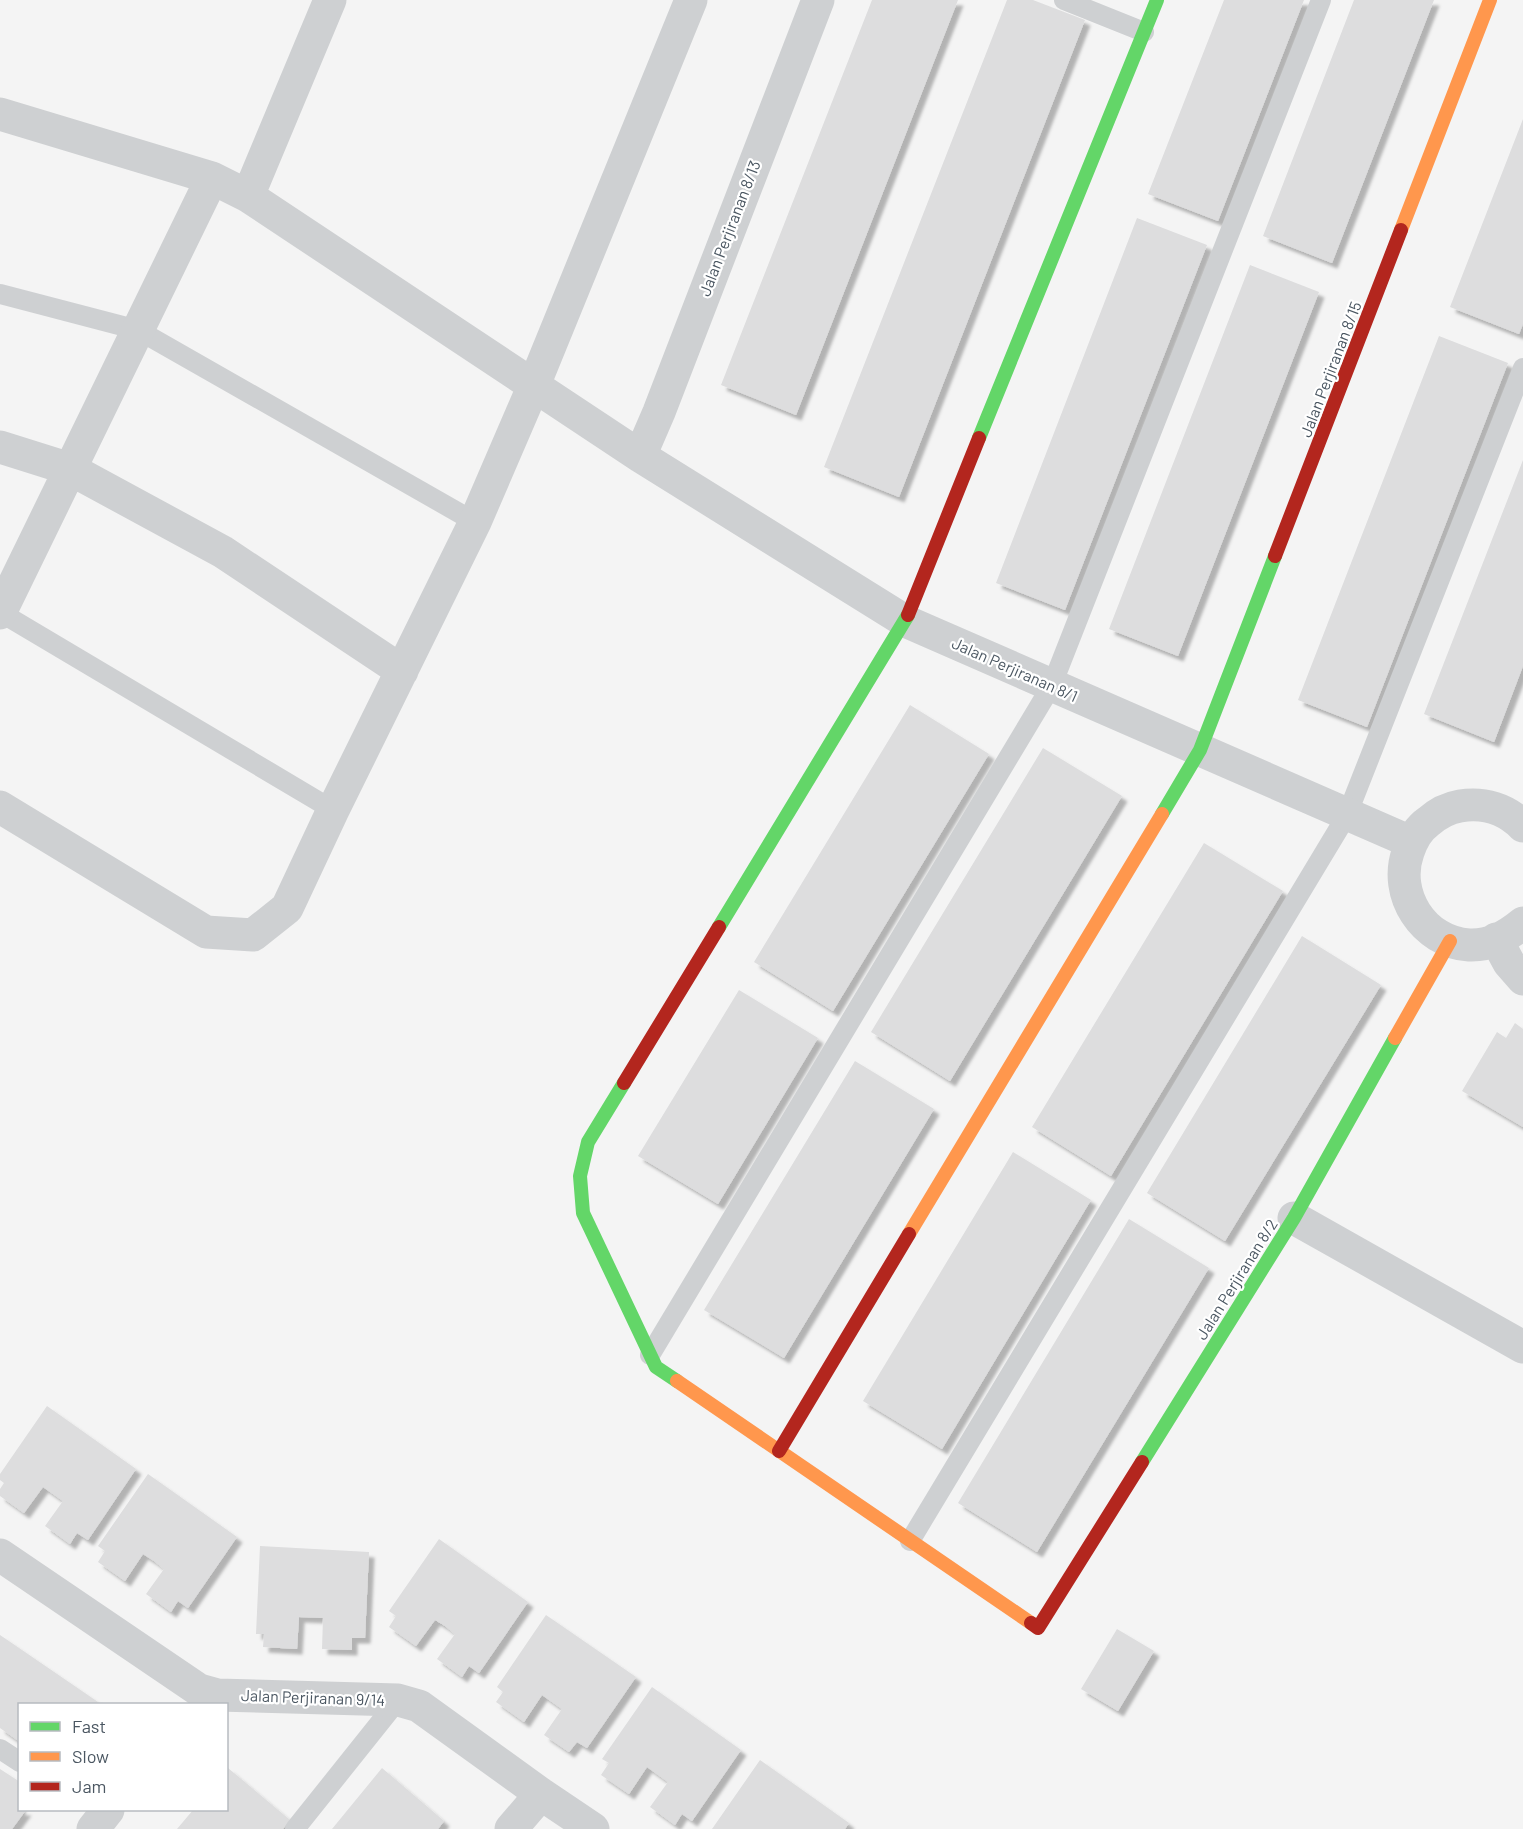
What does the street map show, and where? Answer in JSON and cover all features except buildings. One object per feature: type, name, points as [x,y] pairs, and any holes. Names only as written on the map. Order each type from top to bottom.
[{"type":"street","points":[[248,196],[330,0]]},
{"type":"street","points":[[0,807],[206,933],[253,934],[287,908],[476,522],[691,0]]},
{"type":"street","name":"Jalan Perjiranan 8/13","points":[[640,456],[818,0]]},
{"type":"street","points":[[910,1541],[656,1367],[583,1213],[580,1176],[588,1142],[905,621],[1157,0]]},
{"type":"street","name":"Jalan Perjiranan 8/15","points":[[779,1451],[1200,750],[1490,0]]},
{"type":"street","name":"Jalan Perjiranan 8/1","points":[[0,114],[212,178],[248,196],[640,456],[905,621],[1411,842]]},
{"type":"street","points":[[0,613],[212,178]]},
{"type":"street","points":[[0,447],[70,469],[224,552],[402,671]]},
{"type":"street","points":[[1520,813],[1476,804],[1457,806],[1438,814],[1423,826],[1411,842],[1404,861],[1404,881],[1408,900],[1418,917],[1432,931],[1450,941],[1469,945],[1489,942],[1510,931],[1509,963],[1523,979]]},
{"type":"street","name":"Jalan Perjiranan 8/2","points":[[910,1541],[1038,1628],[1294,1218],[1450,941]]},
{"type":"street","points":[[1294,1218],[1523,1347]]},
{"type":"street","name":"Jalan Perjiranan 9/14","points":[[0,1555],[194,1697],[217,1695],[398,1700],[418,1706],[593,1829]]},
{"type":"street","points":[[511,1829],[541,1794]]},
{"type":"lane","points":[[1064,0],[1144,32]]},
{"type":"lane","points":[[650,1355],[1052,685],[1321,0]]},
{"type":"lane","points":[[0,294],[138,330],[476,522]]},
{"type":"lane","points":[[910,1541],[1347,814],[1523,368]]},
{"type":"lane","points":[[0,613],[333,810]]},
{"type":"lane","points":[[295,1829],[398,1700]]},
{"type":"lane","points":[[0,1749],[18,1761]]},
{"type":"traffic: fast","points":[[979,438],[1157,0]]},
{"type":"traffic: fast","points":[[1162,814],[1200,750],[1275,556]]},
{"type":"traffic: fast","points":[[719,927],[908,615]]},
{"type":"traffic: fast","points":[[1142,1462],[1294,1218],[1395,1038]]},
{"type":"traffic: fast","points":[[624,1083],[588,1142],[580,1176],[583,1213],[656,1367],[677,1381]]},
{"type":"traffic: slow","points":[[1401,230],[1490,0]]},
{"type":"traffic: slow","points":[[909,1234],[1162,814]]},
{"type":"traffic: slow","points":[[1395,1038],[1450,941]]},
{"type":"traffic: slow","points":[[677,1381],[1031,1623]]},
{"type":"traffic: jam","points":[[1275,556],[1401,230]]},
{"type":"traffic: jam","points":[[908,615],[979,438]]},
{"type":"traffic: jam","points":[[624,1083],[719,927]]},
{"type":"traffic: jam","points":[[779,1451],[909,1234]]},
{"type":"traffic: jam","points":[[1031,1623],[1038,1628],[1142,1462]]}]
